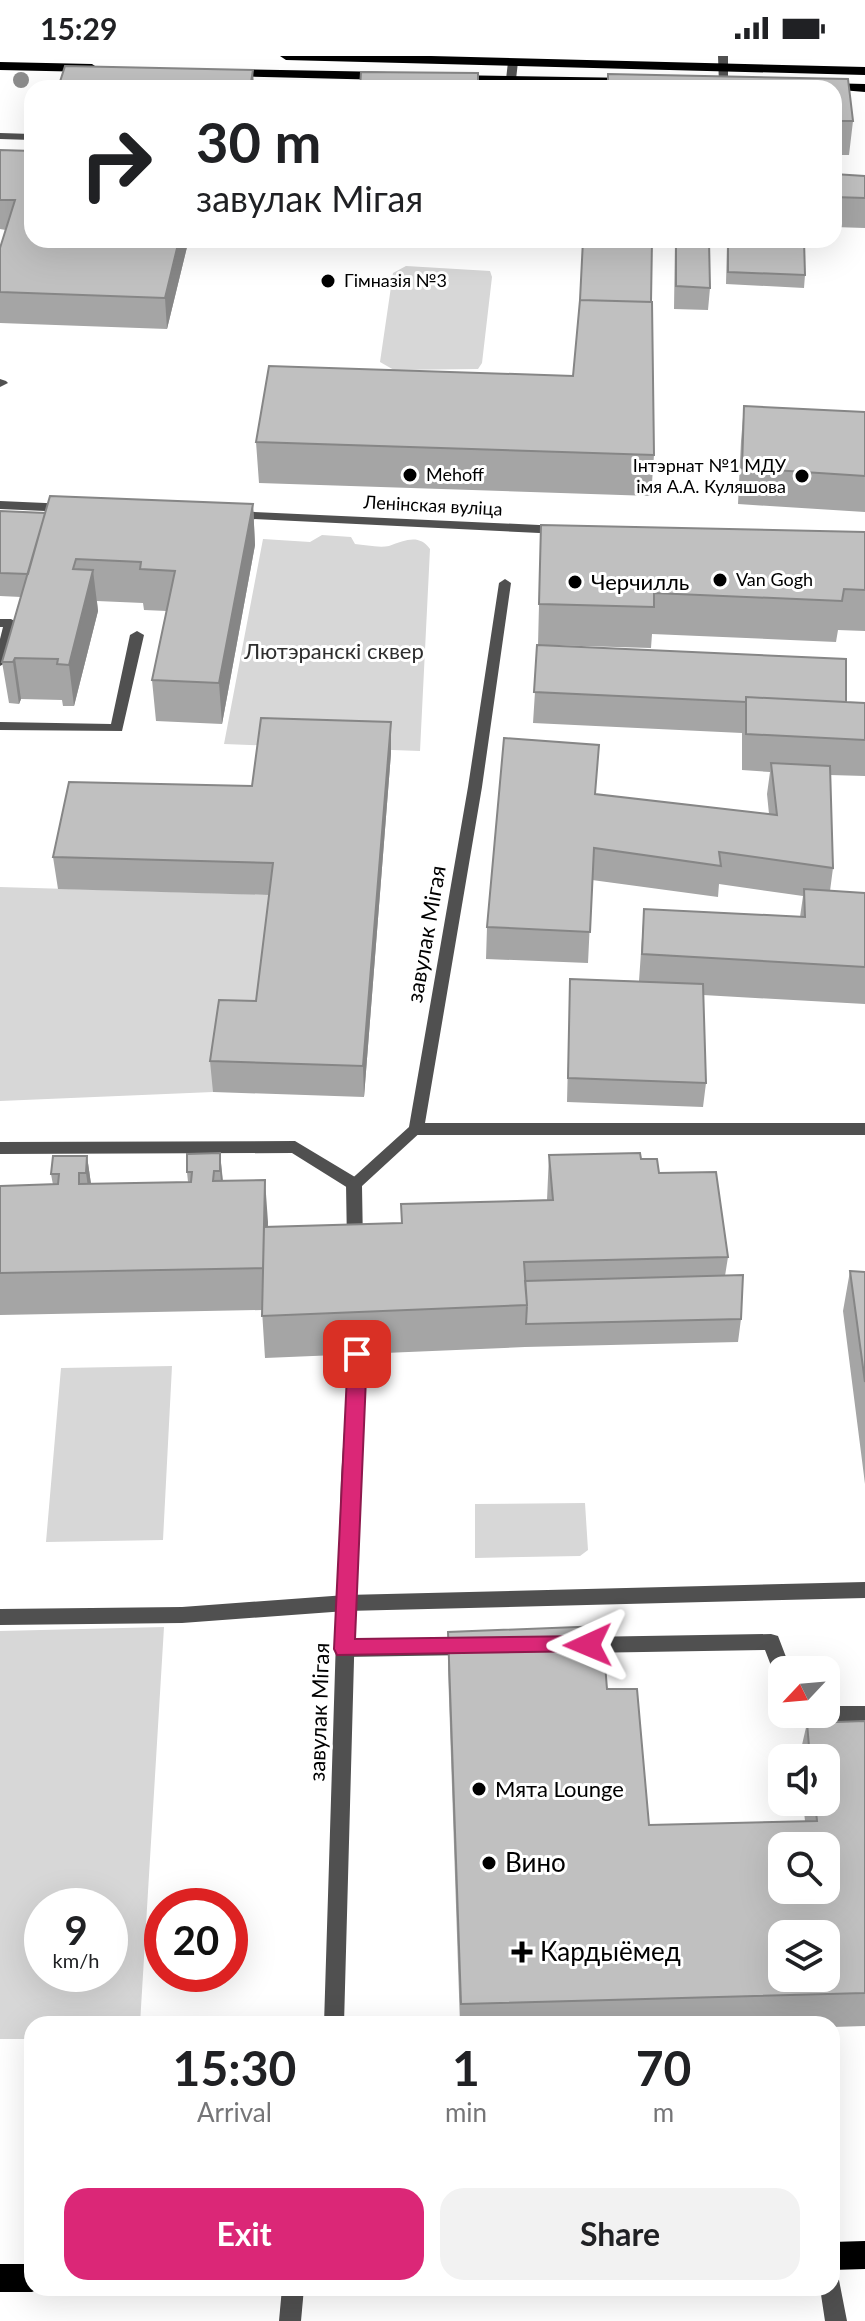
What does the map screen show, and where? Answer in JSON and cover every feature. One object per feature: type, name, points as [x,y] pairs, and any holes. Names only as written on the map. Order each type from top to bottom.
[{"type":"main road","points":[[286,56],[513,62],[723,62],[865,71]]},
{"type":"main road","points":[[0,66],[112,69]]},
{"type":"main road","points":[[207,72],[399,77]]},
{"type":"main road","points":[[431,78],[457,80]]},
{"type":"main road","points":[[842,87],[865,88]]},
{"type":"main road","points":[[840,2256],[865,2255]]},
{"type":"main road","points":[[0,2278],[24,2278]]},
{"type":"street","points":[[511,80],[513,62]]},
{"type":"street","points":[[0,136],[24,137]]},
{"type":"street","points":[[0,505],[78,508]]},
{"type":"street","name":"Ленінская вуліца","points":[[227,515],[573,530]]},
{"type":"street","name":"завулак Мігая","points":[[416,1129],[475,787],[505,583]]},
{"type":"street","points":[[0,623],[11,623],[0,662]]},
{"type":"street","points":[[0,726],[117,728],[137,635]]},
{"type":"street","points":[[356,1267],[354,1184],[416,1129],[865,1129]]},
{"type":"street","points":[[0,1148],[295,1147],[354,1184]]},
{"type":"street","name":"завулак Мігая","points":[[334,2016],[344,1649],[357,1354]]},
{"type":"street","points":[[0,1617],[182,1615],[346,1603],[865,1590]]},
{"type":"street","points":[[565,1645],[771,1642],[776,1656]]},
{"type":"street","points":[[344,1649],[486,1646]]},
{"type":"street","points":[[840,1714],[865,1714]]},
{"type":"street","points":[[290,2321],[292,2296]]},
{"type":"street","points":[[832,2296],[836,2321]]},
{"type":"green space","points":[[406,266],[490,271],[492,277],[482,363],[478,369],[394,370],[380,362],[393,273]]},
{"type":"green space","name":"Лютэранскі сквер","points":[[322,535],[351,537],[355,544],[376,547],[417,540],[430,549],[420,751],[224,744],[263,539],[310,542]]},
{"type":"green space","points":[[0,887],[275,895],[258,1032],[221,1032],[213,1092],[0,1101]]},
{"type":"green space","points":[[172,1366],[163,1540],[46,1542],[61,1368]]},
{"type":"green space","points":[[585,1503],[588,1550],[580,1556],[475,1558],[475,1504]]},
{"type":"green space","points":[[164,1627],[148,1888],[144,1888],[140,2016],[24,2016],[24,2039],[0,2039],[0,1631]]},
{"type":"building","points":[[65,66],[253,70],[251,80],[61,80]]},
{"type":"building","points":[[361,72],[478,73],[478,80],[360,80]]},
{"type":"building","points":[[608,74],[848,79],[853,121],[842,121],[842,80],[608,80]]},
{"type":"building","points":[[0,150],[24,151],[24,248],[177,248],[165,298],[0,292],[0,248],[15,200],[0,200]]},
{"type":"building","points":[[842,175],[865,176],[865,198],[842,197]]},
{"type":"building","points":[[583,248],[652,248],[651,302],[580,300]]},
{"type":"building","points":[[676,248],[709,248],[710,288],[676,286]]},
{"type":"building","points":[[728,248],[804,248],[805,275],[728,272]]},
{"type":"building","points":[[580,300],[652,302],[654,455],[256,442],[269,366],[573,376]]},
{"type":"building","points":[[744,406],[865,412],[865,476],[742,468]]},
{"type":"building","points":[[50,496],[253,504],[219,683],[152,680],[175,571],[140,569],[141,562],[76,559],[73,569],[93,570],[69,665],[57,664],[58,659],[15,658],[13,662],[2,662]]},
{"type":"building","points":[[0,511],[45,513],[28,574],[0,573]]},
{"type":"building","points":[[541,525],[865,532],[865,590],[844,589],[842,601],[654,593],[654,607],[539,604]]},
{"type":"building","points":[[537,645],[846,659],[846,702],[746,697],[746,702],[534,692]]},
{"type":"building","points":[[746,697],[865,703],[865,740],[746,734]]},
{"type":"building","points":[[261,718],[391,722],[363,1066],[210,1061],[219,1000],[256,1001],[273,863],[53,857],[69,782],[252,786]]},
{"type":"building","points":[[504,738],[599,745],[595,794],[777,815],[771,763],[830,766],[833,868],[719,852],[721,866],[594,848],[590,932],[487,927]]},
{"type":"building","points":[[804,889],[865,893],[865,967],[642,954],[644,909],[805,917]]},
{"type":"building","points":[[570,979],[703,984],[706,1083],[568,1078]]},
{"type":"building","points":[[220,1153],[220,1171],[214,1171],[213,1181],[265,1180],[263,1268],[0,1273],[0,1186],[58,1184],[59,1174],[51,1174],[53,1156],[87,1156],[86,1173],[79,1173],[79,1184],[191,1182],[192,1172],[187,1172],[187,1154]]},
{"type":"building","points":[[640,1153],[641,1159],[657,1159],[659,1173],[716,1172],[728,1257],[524,1262],[527,1305],[262,1316],[264,1227],[402,1223],[401,1204],[553,1200],[549,1155]]},
{"type":"building","points":[[850,1271],[865,1272],[865,1382]]},
{"type":"building","points":[[743,1275],[741,1319],[526,1324],[525,1281]]},
{"type":"building","points":[[602,1626],[607,1689],[637,1689],[649,1825],[817,1821],[816,1816],[840,1816],[840,1744],[809,1744],[807,1728],[840,1728],[840,1722],[865,1721],[865,1993],[461,2004],[448,1632]]},
{"type":"place","name":"Гімназія №3","points":[[328,281]]},
{"type":"place","name":"Mehoff","points":[[410,475]]},
{"type":"place","name":"Інтэрнат №1 МДУ імя А.А. Куляшова","points":[[802,476]]},
{"type":"place","name":"Van Gogh","points":[[720,580]]},
{"type":"place","name":"Черчилль","points":[[575,582]]},
{"type":"place","name":"Мята Lounge","points":[[479,1789]]},
{"type":"place","name":"Вино","points":[[489,1863]]},
{"type":"place","name":"Кардыёмед","points":[[522,1952]]},
{"type":"route","points":[[357,1354],[344,1649],[588,1645]]}]
